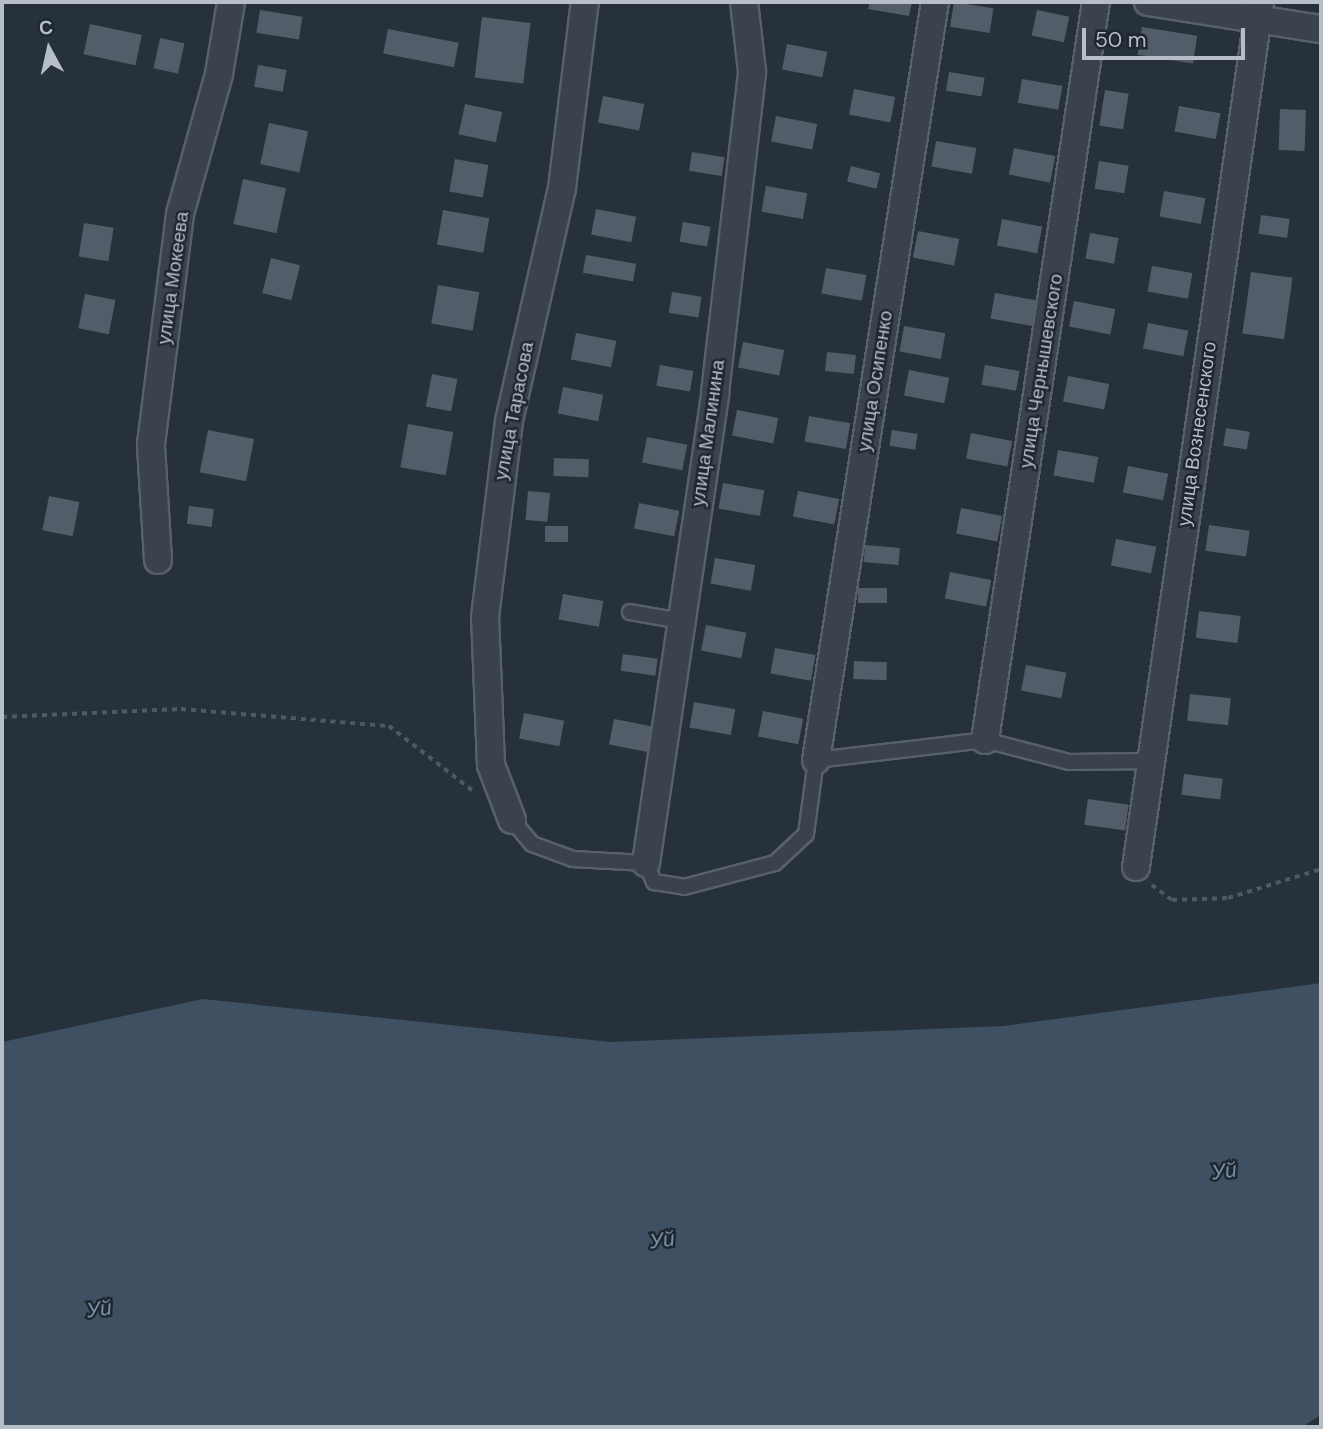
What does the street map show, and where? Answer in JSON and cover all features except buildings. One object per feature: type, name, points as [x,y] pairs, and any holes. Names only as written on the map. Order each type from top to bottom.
[{"type":"street","name":"улица Мокеева","points":[[158,560],[151,444],[180,214],[219,74],[231,2]]},
{"type":"street","name":"улица Тарасова","points":[[512,820],[491,765],[485,617],[509,421],[562,188],[585,2]]},
{"type":"street","name":"улица Малинина","points":[[646,863],[681,621],[752,71],[744,2]]},
{"type":"street","name":"улица Осипенко","points":[[816,760],[934,2]]},
{"type":"street","name":"улица Чернышевского","points":[[985,740],[1096,2]]},
{"type":"street","points":[[1148,2],[1258,10],[1321,29]]},
{"type":"street","name":"улица Вознесенского","points":[[1136,866],[1258,10]]},
{"type":"lane","points":[[630,612],[681,621]]},
{"type":"lane","points":[[512,820],[532,844],[573,859],[646,863],[654,882],[684,887],[775,863],[806,834],[816,760],[985,740],[1069,762],[1150,761]]},
{"type":"path","points":[[2,718],[181,709],[389,726],[481,797]]},
{"type":"path","points":[[1136,866],[1172,900],[1228,898],[1321,869]]},
{"type":"water","name":"Уй","points":[[1321,983],[1321,1415],[1302,1427],[2,1427],[2,1042],[203,999],[611,1042],[1004,1026]]}]
